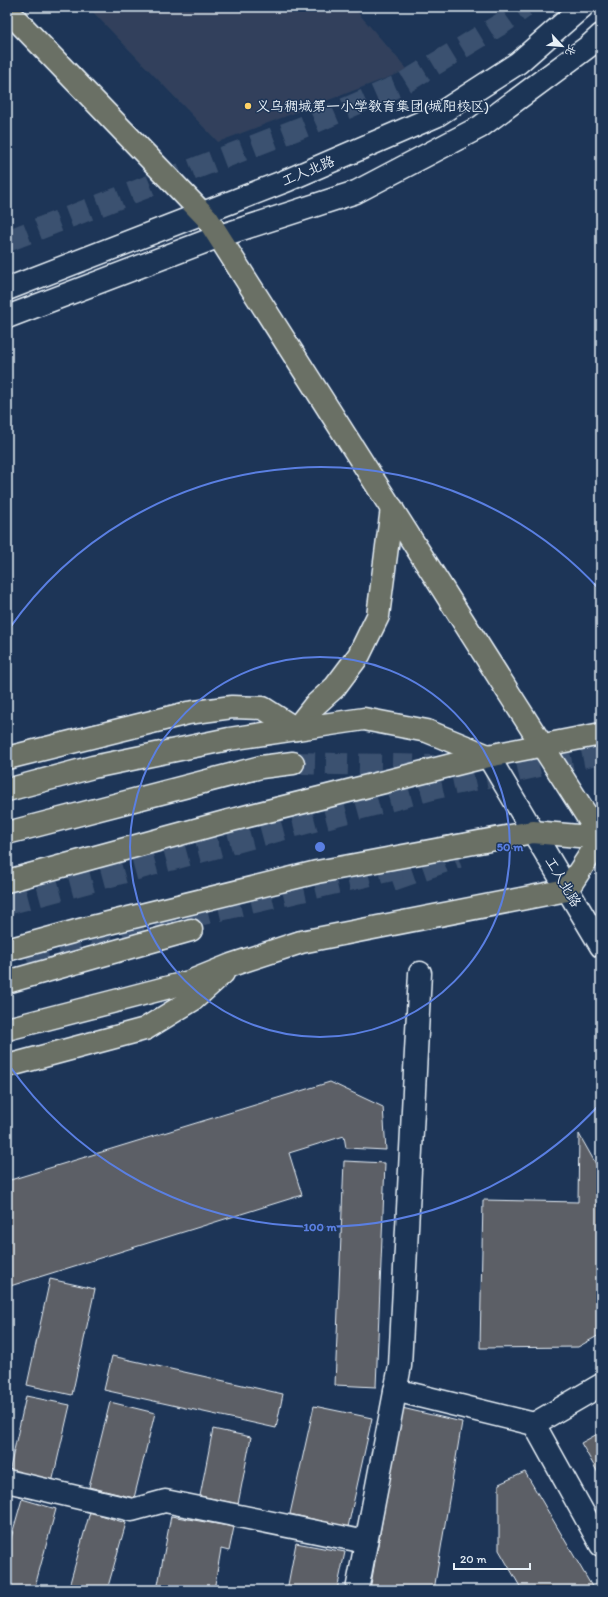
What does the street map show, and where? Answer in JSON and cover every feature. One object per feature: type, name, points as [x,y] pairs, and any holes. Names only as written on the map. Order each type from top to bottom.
[{"type":"main road","points":[[7,10],[202,213],[220,236],[601,838]]},
{"type":"main road","points":[[296,729],[314,706],[335,687],[360,655],[378,616],[392,508]]},
{"type":"main road","points":[[7,758],[188,713],[232,707],[263,708],[296,729]]},
{"type":"main road","points":[[7,790],[93,767],[229,739],[364,719],[427,731],[488,756]]},
{"type":"main road","points":[[7,881],[228,821],[488,756],[601,734]]},
{"type":"main road","points":[[7,833],[261,767],[293,763]]},
{"type":"main road","points":[[7,950],[76,931],[317,872],[533,832],[601,838]]},
{"type":"main road","points":[[7,1029],[189,982],[231,965],[301,942],[568,890],[601,838]]},
{"type":"main road","points":[[7,982],[191,930]]},
{"type":"main road","points":[[7,1066],[145,1029],[194,999],[231,965]]},
{"type":"street","name":"工人北路","points":[[7,289],[288,180],[436,116],[518,63],[582,7]]},
{"type":"street","points":[[7,317],[220,236],[356,192],[473,130],[601,35]]},
{"type":"street","name":"工人北路","points":[[488,756],[601,946]]},
{"type":"street","points":[[357,1590],[400,1366],[420,973]]},
{"type":"street","points":[[396,1390],[534,1424],[601,1385]]},
{"type":"street","points":[[534,1424],[601,1545]]},
{"type":"street","points":[[7,1481],[132,1510],[165,1502],[366,1542]]},
{"type":"shaded area","name":"义乌稠城第一小学教育集团(城阳校区)","points":[[88,7],[353,7],[408,70],[218,142]]},
{"type":"building","points":[[330,1082],[383,1107],[386,1150],[346,1148],[344,1136],[289,1153],[302,1195],[7,1287],[7,1181]]},
{"type":"building","points":[[579,1134],[601,1173],[601,1334],[578,1347],[480,1348],[483,1200],[578,1202]]},
{"type":"building","points":[[344,1161],[385,1163],[376,1387],[335,1385]]},
{"type":"building","points":[[50,1279],[95,1289],[72,1395],[27,1385]]},
{"type":"building","points":[[112,1356],[283,1394],[276,1428],[104,1390]]},
{"type":"building","points":[[26,1396],[70,1405],[52,1483],[9,1473]]},
{"type":"building","points":[[110,1402],[155,1413],[134,1498],[89,1487]]},
{"type":"building","points":[[314,1406],[372,1418],[348,1527],[290,1514]]},
{"type":"building","points":[[402,1408],[462,1422],[434,1590],[370,1590]]},
{"type":"building","points":[[213,1429],[251,1437],[238,1504],[200,1496]]},
{"type":"building","points":[[601,1432],[601,1478],[581,1443]]},
{"type":"building","points":[[525,1472],[594,1590],[522,1590],[499,1550],[499,1484]]},
{"type":"building","points":[[22,1499],[56,1509],[34,1590],[7,1590],[7,1552]]},
{"type":"building","points":[[90,1512],[126,1523],[107,1590],[68,1590]]},
{"type":"building","points":[[171,1516],[234,1527],[229,1551],[221,1549],[214,1590],[157,1590]]},
{"type":"building","points":[[296,1543],[345,1552],[337,1590],[287,1590]]},
{"type":"tunnel","points":[[7,241],[313,123],[404,83],[501,24],[525,7]]},
{"type":"tunnel","points":[[7,904],[436,788],[601,753]]},
{"type":"tunnel","points":[[293,763],[434,766]]},
{"type":"tunnel","points":[[392,880],[458,857]]},
{"type":"tunnel","points":[[26,955],[405,867]]},
{"type":"place","name":"义乌稠城第一小学教育集团(城阳校区)","points":[[248,106]]}]
